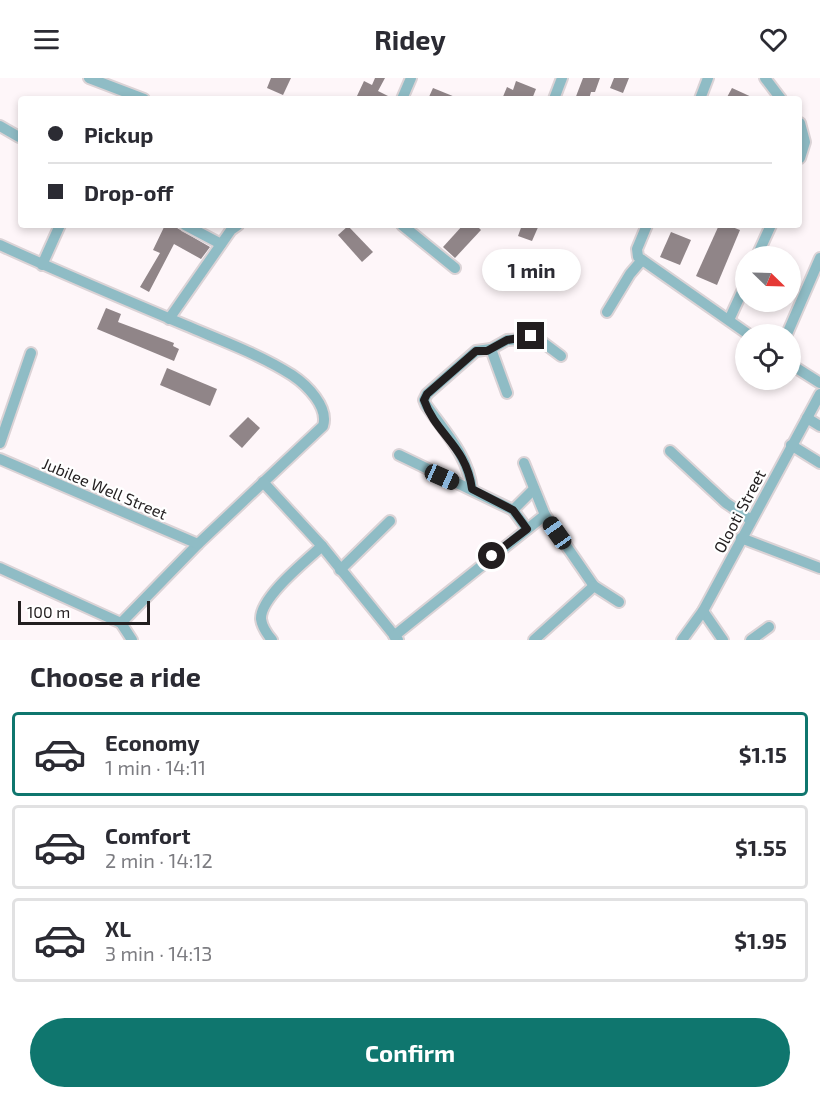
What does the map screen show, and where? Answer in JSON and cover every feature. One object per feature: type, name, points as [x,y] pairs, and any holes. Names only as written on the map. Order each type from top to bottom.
[{"type":"street","points":[[89,78],[120,95]]},
{"type":"street","points":[[403,96],[411,78]]},
{"type":"street","points":[[555,96],[562,78]]},
{"type":"street","points":[[701,96],[708,78]]},
{"type":"street","points":[[765,78],[779,96]]},
{"type":"street","points":[[0,126],[18,137]]},
{"type":"street","points":[[802,127],[805,142],[802,152]]},
{"type":"street","points":[[42,265],[59,228]]},
{"type":"street","points":[[191,228],[221,244]]},
{"type":"street","points":[[170,319],[234,228]]},
{"type":"street","points":[[406,228],[455,268]]},
{"type":"street","points":[[646,228],[636,253],[642,260],[735,324]]},
{"type":"street","points":[[762,246],[770,228]]},
{"type":"street","points":[[0,245],[229,344],[294,376],[320,403],[324,414],[323,426],[198,544],[121,623]]},
{"type":"street","points":[[791,324],[820,258]]},
{"type":"street","points":[[607,312],[630,274],[642,260]]},
{"type":"street","points":[[729,320],[735,307]]},
{"type":"street","points":[[472,489],[470,471],[465,460],[424,400],[427,394],[476,351],[491,349],[507,340],[531,336],[540,339],[561,356]]},
{"type":"street","points":[[491,349],[507,393]]},
{"type":"street","points":[[0,443],[31,353]]},
{"type":"street","points":[[801,370],[820,383]]},
{"type":"street","name":"Olooti Street","points":[[682,640],[703,611],[820,394]]},
{"type":"street","points":[[807,418],[820,426]]},
{"type":"street","points":[[791,446],[820,463]]},
{"type":"street","points":[[670,451],[726,503],[751,520]]},
{"type":"street","points":[[399,456],[513,510],[527,529]]},
{"type":"street","name":"Jubilee Well Street","points":[[0,459],[198,544]]},
{"type":"street","points":[[524,463],[544,515],[594,586],[619,602]]},
{"type":"street","points":[[263,482],[322,546],[396,638],[544,515]]},
{"type":"street","points":[[513,510],[534,489]]},
{"type":"street","points":[[340,570],[390,521]]},
{"type":"street","points":[[741,538],[820,568]]},
{"type":"street","points":[[272,640],[265,632],[261,618],[264,606],[294,572],[322,546]]},
{"type":"street","points":[[0,568],[121,623],[132,640]]},
{"type":"street","points":[[534,640],[594,586]]},
{"type":"street","points":[[703,611],[723,640]]},
{"type":"street","points":[[751,640],[769,627]]},
{"type":"building","points":[[271,78],[291,78],[283,95],[267,88]]},
{"type":"building","points":[[375,78],[385,78],[378,91],[388,96],[357,96],[364,81],[372,85]]},
{"type":"building","points":[[583,78],[600,78],[595,92],[591,92],[590,96],[576,96]]},
{"type":"building","points":[[614,78],[629,78],[623,93],[610,88]]},
{"type":"building","points":[[516,81],[536,89],[533,96],[503,96],[507,87],[513,90]]},
{"type":"building","points":[[433,88],[453,96],[429,96]]},
{"type":"building","points":[[732,88],[749,96],[728,96]]},
{"type":"building","points":[[164,228],[177,228],[210,247],[201,259],[174,244],[149,292],[140,287],[160,253],[153,250]]},
{"type":"building","points":[[346,228],[350,228],[373,252],[362,262],[338,235]]},
{"type":"building","points":[[460,228],[481,230],[455,258],[443,247]]},
{"type":"building","points":[[521,228],[538,228],[532,241],[518,236]]},
{"type":"building","points":[[718,228],[740,230],[717,285],[696,276]]},
{"type":"building","points":[[671,232],[691,240],[680,265],[660,257]]},
{"type":"building","points":[[106,308],[121,314],[118,322],[174,343],[173,346],[179,349],[174,361],[97,329]]},
{"type":"building","points":[[167,368],[217,389],[210,406],[160,385]]},
{"type":"building","points":[[248,417],[260,428],[242,448],[229,436]]},
{"type":"route","points":[[492,556],[527,529],[513,510],[472,489],[470,471],[465,460],[424,400],[427,394],[476,351],[482,349],[487,351],[507,340],[531,336]]}]
